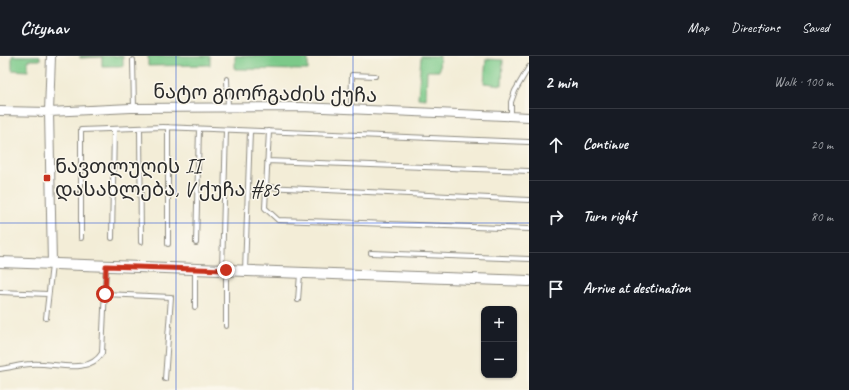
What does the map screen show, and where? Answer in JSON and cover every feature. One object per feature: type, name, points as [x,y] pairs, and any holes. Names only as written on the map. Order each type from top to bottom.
[{"type":"street","points":[[51,56],[49,112],[52,264]]},
{"type":"street","name":"ნატო გიორგაძის ქუჩა","points":[[0,111],[49,112],[134,108],[300,108],[529,117]]},
{"type":"street","points":[[0,262],[529,281]]},
{"type":"lane","points":[[133,60],[134,108]]},
{"type":"lane","points":[[511,116],[510,102],[529,67]]},
{"type":"lane","points":[[351,110],[352,75],[375,76]]},
{"type":"lane","points":[[227,79],[228,108]]},
{"type":"lane","points":[[168,127],[168,244]]},
{"type":"lane","points":[[81,238],[81,130],[168,127],[529,142]]},
{"type":"lane","points":[[140,128],[141,242]]},
{"type":"lane","points":[[196,243],[199,128]]},
{"type":"lane","points":[[112,238],[114,129]]},
{"type":"lane","points":[[226,130],[224,270],[226,326]]},
{"type":"lane","points":[[245,271],[250,131]]},
{"type":"lane","points":[[269,131],[265,208],[278,220],[529,229]]},
{"type":"lane","points":[[267,162],[529,171]]},
{"type":"lane","points":[[266,187],[529,200]]},
{"type":"lane","points":[[371,253],[529,260]]},
{"type":"lane","points":[[46,318],[52,264]]},
{"type":"lane","points":[[0,369],[31,364],[82,366],[92,364],[102,353],[106,266]]},
{"type":"lane","points":[[195,307],[196,270]]},
{"type":"lane","points":[[298,300],[300,273]]},
{"type":"lane","points":[[0,292],[48,294]]},
{"type":"lane","points":[[105,294],[171,297],[165,379]]},
{"type":"green space","points":[[12,56],[40,56],[40,60],[28,60],[28,71],[12,70]]},
{"type":"green space","points":[[80,56],[123,56],[123,66],[102,66],[102,57],[80,58]]},
{"type":"green space","points":[[148,56],[210,56],[210,65],[148,66]]},
{"type":"green space","points":[[235,56],[308,56],[308,70],[235,69]]},
{"type":"green space","points":[[421,56],[440,56],[439,71],[427,71],[426,99],[418,98]]},
{"type":"green space","points":[[486,59],[503,60],[502,85],[484,83]]},
{"type":"place","name":"ნავთლუღის II დასახლება, V ქუჩა #85","points":[[47,178]]},
{"type":"route","points":[[105,294],[106,266],[226,270]]}]
